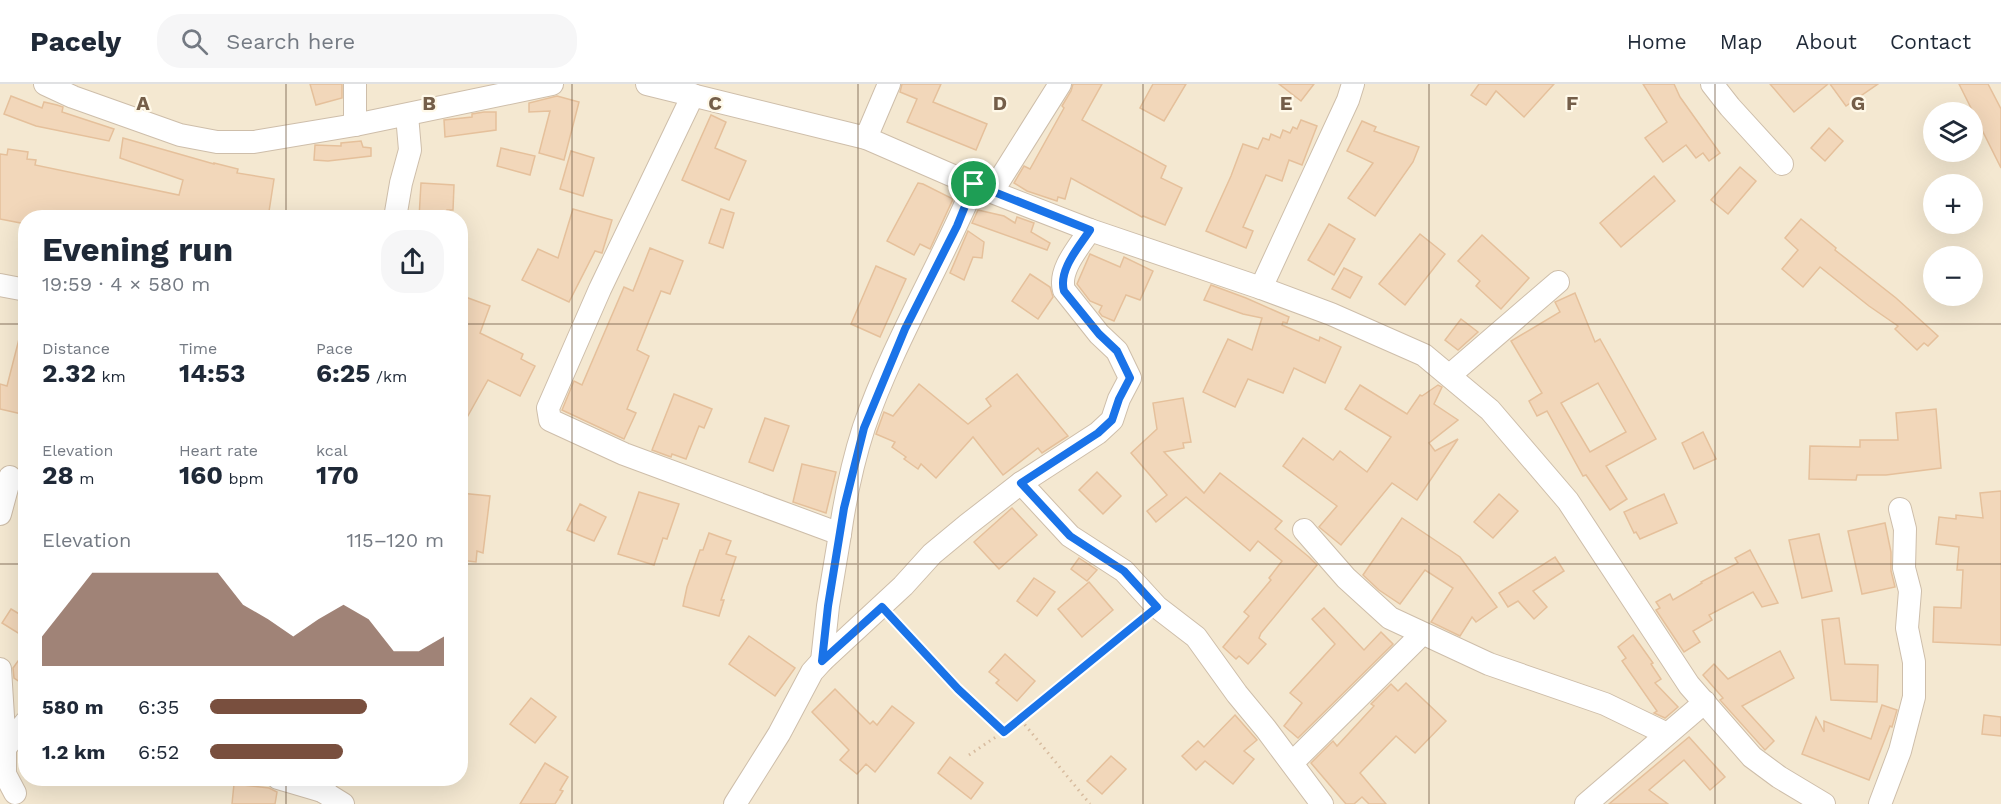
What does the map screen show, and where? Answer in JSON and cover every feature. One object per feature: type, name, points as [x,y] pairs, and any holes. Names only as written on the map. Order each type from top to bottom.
[{"type":"street","points":[[355,84],[355,125]]},
{"type":"street","points":[[54,86],[180,135],[217,142],[254,142],[407,115],[552,84]]},
{"type":"street","points":[[647,84],[866,138],[983,188],[1090,230],[1331,314],[1424,355],[1490,410],[1568,501],[1689,685],[1752,757],[1779,777],[1824,804]]},
{"type":"street","points":[[866,138],[888,84]]},
{"type":"street","points":[[822,661],[828,606],[844,508],[864,428],[905,329],[957,226],[1060,84]]},
{"type":"street","points":[[1261,288],[1348,100],[1353,84]]},
{"type":"street","points":[[1712,84],[1782,164]]},
{"type":"street","points":[[693,95],[595,300],[548,408],[550,420],[624,454],[840,534]]},
{"type":"street","points":[[396,210],[410,150],[407,115]]},
{"type":"street","points":[[735,804],[779,734],[812,672],[822,661],[882,607],[932,554],[1021,483],[1098,433],[1112,420],[1119,399],[1130,378],[1117,351],[1099,334],[1064,291],[1062,284],[1064,272],[1090,230]]},
{"type":"street","points":[[1450,375],[1558,282]]},
{"type":"street","points":[[0,285],[18,288]]},
{"type":"street","points":[[0,514],[12,475]]},
{"type":"street","points":[[1021,483],[1070,536],[1124,571],[1157,607],[1196,637],[1322,804]]},
{"type":"street","points":[[1880,804],[1900,751],[1914,697],[1914,662],[1907,628],[1910,591],[1904,568],[1905,529],[1900,509]]},
{"type":"street","points":[[1304,530],[1346,578],[1389,618],[1490,664],[1605,704],[1667,734]]},
{"type":"street","points":[[1292,763],[1422,634]]},
{"type":"street","points":[[0,669],[2,749],[9,793]]},
{"type":"street","points":[[1586,804],[1705,702]]},
{"type":"street","points":[[2,749],[18,731]]},
{"type":"street","points":[[326,786],[343,804]]},
{"type":"path","points":[[882,607],[958,689],[1004,732]]},
{"type":"path","points":[[969,755],[1021,720],[1157,607]]},
{"type":"path","points":[[1021,720],[1090,804]]},
{"type":"shaded area","points":[[0,84],[2001,84],[2001,804],[0,804]]},
{"type":"building","points":[[310,84],[342,84],[342,98],[316,105]]},
{"type":"building","points":[[902,84],[941,84],[933,102],[987,124],[976,150],[907,122],[917,99],[900,92]]},
{"type":"building","points":[[1073,84],[1102,84],[1082,120],[1166,166],[1161,178],[1182,188],[1165,225],[1142,217],[1071,178],[1065,199],[1058,197],[1057,201],[1027,191],[1014,183],[1024,166],[1030,169],[1064,108],[1062,106]]},
{"type":"building","points":[[1153,84],[1186,84],[1164,121],[1140,108]]},
{"type":"building","points":[[1279,84],[1314,84],[1301,101]]},
{"type":"building","points":[[1479,84],[1554,84],[1524,117],[1496,91],[1486,105],[1471,95]]},
{"type":"building","points":[[1643,84],[1674,84],[1680,97],[1720,153],[1709,161],[1703,153],[1696,158],[1686,145],[1663,162],[1645,138],[1667,122]]},
{"type":"building","points":[[1770,84],[1828,84],[1794,112]]},
{"type":"building","points":[[1830,84],[1878,84],[1846,106]]},
{"type":"building","points":[[1959,84],[1988,84],[2001,109],[2001,168],[1983,132],[1983,102],[1968,102]]},
{"type":"building","points":[[11,96],[42,108],[44,102],[57,105],[63,107],[62,112],[114,129],[109,141],[36,126],[4,114]]},
{"type":"building","points":[[557,96],[579,102],[564,160],[539,153],[550,111],[529,112],[529,103]]},
{"type":"building","points":[[496,112],[496,130],[445,137],[444,120],[472,117],[472,114]]},
{"type":"building","points":[[711,115],[726,122],[715,148],[746,161],[729,200],[682,180]]},
{"type":"building","points":[[1301,120],[1317,126],[1302,165],[1289,160],[1282,181],[1266,175],[1243,227],[1253,231],[1246,248],[1206,231],[1243,144],[1258,149],[1263,138],[1269,140],[1271,134],[1280,138],[1283,130],[1290,133],[1293,127],[1297,129]]},
{"type":"building","points":[[1362,121],[1376,127],[1374,131],[1419,147],[1413,162],[1375,216],[1348,198],[1373,163],[1347,151]]},
{"type":"building","points":[[1829,128],[1843,141],[1825,161],[1811,148]]},
{"type":"building","points":[[123,138],[238,169],[237,173],[274,179],[269,210],[18,210],[18,222],[0,219],[0,154],[7,155],[8,149],[28,152],[27,159],[36,160],[35,165],[179,195],[183,180],[120,158]]},
{"type":"building","points":[[361,141],[363,147],[371,148],[371,156],[328,161],[314,160],[315,145],[341,146],[341,143]]},
{"type":"building","points":[[501,148],[535,156],[530,175],[497,166]]},
{"type":"building","points":[[571,151],[594,158],[583,196],[560,189]]},
{"type":"building","points":[[1740,167],[1756,181],[1728,214],[1711,200]]},
{"type":"building","points":[[1654,176],[1675,201],[1621,247],[1600,223]]},
{"type":"building","points":[[421,183],[454,185],[453,210],[419,210]]},
{"type":"building","points":[[918,183],[953,199],[930,249],[920,244],[914,255],[887,241]]},
{"type":"building","points":[[573,209],[612,220],[602,253],[595,251],[569,302],[522,280],[538,249],[558,258]]},
{"type":"building","points":[[721,209],[734,213],[723,248],[709,243]]},
{"type":"building","points":[[978,210],[1004,216],[1015,223],[1017,217],[1034,223],[1031,232],[1050,243],[1047,250],[972,223]]},
{"type":"building","points":[[1801,219],[1938,336],[1928,346],[1924,343],[1917,350],[1895,329],[1898,326],[1820,267],[1803,287],[1782,269],[1798,250],[1785,238]]},
{"type":"building","points":[[1329,224],[1355,239],[1334,275],[1308,260]]},
{"type":"building","points":[[968,231],[984,242],[982,258],[973,257],[964,280],[950,273]]},
{"type":"building","points":[[1420,234],[1445,254],[1405,305],[1379,284]]},
{"type":"building","points":[[1482,235],[1529,278],[1501,309],[1476,286],[1480,281],[1458,261]]},
{"type":"building","points":[[650,248],[683,261],[670,294],[661,291],[637,350],[649,356],[627,409],[636,413],[624,439],[562,410],[574,381],[582,385],[624,287],[633,291]]},
{"type":"building","points":[[1090,254],[1120,267],[1124,257],[1153,271],[1140,300],[1126,295],[1114,321],[1102,316],[1099,312],[1102,306],[1090,301],[1077,284]]},
{"type":"building","points":[[876,266],[906,279],[880,337],[851,324]]},
{"type":"building","points":[[1344,268],[1362,277],[1350,298],[1332,289]]},
{"type":"building","points":[[1030,274],[1050,287],[1053,297],[1038,319],[1012,301]]},
{"type":"building","points":[[1211,285],[1289,317],[1287,323],[1283,322],[1282,325],[1319,341],[1320,337],[1341,347],[1325,383],[1294,368],[1283,393],[1248,379],[1235,407],[1203,392],[1228,339],[1252,350],[1262,318],[1243,314],[1204,300]]},
{"type":"building","points":[[1575,293],[1595,342],[1600,339],[1656,439],[1606,466],[1627,499],[1610,510],[1586,475],[1583,476],[1547,411],[1537,416],[1529,401],[1542,393],[1511,341],[1560,312],[1555,302]],"holes":[[[1598,383],[1626,432],[1590,452],[1561,403]]]},
{"type":"building","points":[[468,298],[490,306],[480,333],[523,354],[521,359],[535,366],[520,396],[488,380],[468,416]]},
{"type":"building","points":[[1461,319],[1478,332],[1458,350],[1445,340]]},
{"type":"building","points":[[18,343],[18,413],[0,409],[0,384],[7,386]]},
{"type":"building","points":[[1017,374],[1068,436],[1042,453],[1038,448],[1003,475],[973,437],[936,478],[921,464],[918,469],[904,459],[906,457],[892,447],[895,442],[876,434],[884,412],[893,416],[919,384],[968,424],[991,406],[986,399]]},
{"type":"building","points":[[1360,385],[1407,414],[1420,395],[1422,396],[1438,385],[1442,387],[1434,404],[1458,420],[1429,443],[1435,451],[1458,439],[1417,500],[1392,483],[1341,545],[1319,527],[1337,506],[1283,466],[1303,438],[1333,460],[1340,451],[1367,472],[1391,437],[1345,409]]},
{"type":"building","points":[[674,394],[712,409],[704,428],[699,426],[686,459],[672,454],[671,457],[652,450]]},
{"type":"building","points":[[1183,398],[1191,442],[1183,443],[1184,448],[1164,452],[1204,493],[1220,473],[1282,521],[1275,529],[1317,565],[1261,633],[1259,638],[1266,644],[1248,664],[1239,656],[1236,659],[1223,647],[1249,616],[1244,612],[1271,580],[1269,578],[1282,561],[1258,541],[1250,551],[1186,497],[1156,522],[1147,511],[1167,495],[1131,453],[1157,429],[1153,403]]},
{"type":"building","points":[[1936,409],[1941,468],[1886,475],[1857,475],[1856,480],[1809,479],[1810,446],[1860,447],[1860,440],[1898,440],[1896,413]]},
{"type":"building","points":[[765,418],[789,426],[773,471],[749,462]]},
{"type":"building","points":[[1703,432],[1716,459],[1694,469],[1682,443]]},
{"type":"building","points":[[802,464],[836,472],[826,513],[793,502]]},
{"type":"building","points":[[1097,472],[1121,496],[1103,514],[1079,490]]},
{"type":"building","points":[[2001,491],[2001,645],[1933,642],[1934,607],[1961,608],[1963,570],[1957,570],[1959,547],[1936,544],[1939,517],[1956,519],[1956,515],[1983,518],[1980,493]]},
{"type":"building","points":[[639,492],[679,504],[667,539],[663,538],[654,565],[618,554]]},
{"type":"building","points":[[468,494],[490,496],[483,553],[477,551],[476,562],[468,561]]},
{"type":"building","points":[[1499,494],[1518,511],[1493,538],[1474,522]]},
{"type":"building","points":[[1664,494],[1677,523],[1640,539],[1636,532],[1634,533],[1624,512]]},
{"type":"building","points":[[580,504],[606,517],[594,541],[567,530]]},
{"type":"building","points":[[1012,508],[1037,535],[999,569],[974,542]]},
{"type":"building","points":[[1402,518],[1460,557],[1497,607],[1476,622],[1472,617],[1460,636],[1431,622],[1453,588],[1425,570],[1400,604],[1379,590],[1363,575]]},
{"type":"building","points":[[1885,523],[1895,587],[1862,594],[1848,531]]},
{"type":"building","points":[[709,533],[731,541],[726,554],[736,557],[721,600],[724,600],[719,616],[683,606],[700,550],[703,550]]},
{"type":"building","points":[[1819,534],[1832,591],[1802,598],[1789,540]]},
{"type":"building","points":[[1750,550],[1778,603],[1762,607],[1753,592],[1709,615],[1712,620],[1693,631],[1700,642],[1684,652],[1656,610],[1660,608],[1656,602],[1670,594],[1673,600],[1738,563],[1735,558]]},
{"type":"building","points":[[1555,557],[1564,571],[1533,591],[1547,607],[1534,619],[1518,601],[1508,607],[1499,593]]},
{"type":"building","points":[[1079,558],[1097,570],[1087,581],[1071,569]]},
{"type":"building","points":[[1034,578],[1055,592],[1037,616],[1017,601]]},
{"type":"building","points":[[1089,582],[1113,610],[1082,637],[1058,609]]},
{"type":"building","points":[[1324,608],[1364,650],[1381,632],[1393,644],[1298,738],[1284,726],[1302,703],[1290,693],[1335,644],[1312,619]]},
{"type":"building","points":[[11,609],[18,613],[18,633],[2,623]]},
{"type":"building","points":[[1839,618],[1845,664],[1878,665],[1877,702],[1831,700],[1822,620]]},
{"type":"building","points":[[1633,635],[1653,663],[1651,664],[1661,679],[1655,683],[1678,707],[1665,718],[1654,713],[1657,711],[1622,661],[1626,658],[1618,647]]},
{"type":"building","points":[[749,636],[795,668],[775,696],[729,664]]},
{"type":"building","points":[[1780,651],[1794,678],[1742,706],[1774,741],[1765,750],[1720,700],[1723,698],[1703,675],[1714,664],[1728,679]]},
{"type":"building","points":[[1005,654],[1035,681],[1017,701],[996,683],[999,680],[989,672]]},
{"type":"building","points":[[18,661],[18,681],[14,678],[13,668]]},
{"type":"building","points":[[1406,683],[1446,721],[1415,753],[1396,736],[1360,773],[1386,804],[1369,804],[1362,797],[1354,804],[1346,804],[1311,763],[1333,741],[1337,746],[1374,706],[1371,704],[1391,684],[1398,691]]},
{"type":"building","points":[[835,689],[870,724],[873,721],[877,725],[892,706],[914,723],[875,772],[866,764],[857,774],[840,760],[849,750],[812,712]]},
{"type":"building","points":[[531,698],[556,717],[535,743],[510,724]]},
{"type":"building","points":[[1882,705],[1897,710],[1869,780],[1802,754],[1816,717],[1824,732],[1824,721],[1871,739]]},
{"type":"building","points":[[1235,715],[1257,740],[1244,751],[1254,759],[1233,784],[1205,761],[1196,770],[1182,756],[1198,741],[1204,747]]},
{"type":"building","points":[[1984,715],[2001,717],[2001,736],[1982,734]]},
{"type":"building","points":[[1689,737],[1725,777],[1710,790],[1684,760],[1649,790],[1668,804],[1609,804]]},
{"type":"building","points":[[1111,756],[1126,769],[1102,794],[1087,781]]},
{"type":"building","points":[[950,757],[983,783],[971,799],[938,773]]},
{"type":"building","points":[[545,763],[568,777],[560,790],[563,791],[555,804],[520,804]]},
{"type":"building","points":[[234,786],[269,788],[277,792],[275,804],[232,804]]},
{"type":"route","points":[[974,184],[1090,230],[1064,272],[1062,284],[1064,291],[1099,334],[1117,351],[1130,378],[1119,399],[1112,420],[1098,433],[1021,483],[1070,536],[1124,571],[1157,607],[1004,732],[958,689],[882,607],[822,661],[828,606],[844,508],[864,428],[905,329],[957,226],[974,184]]}]
